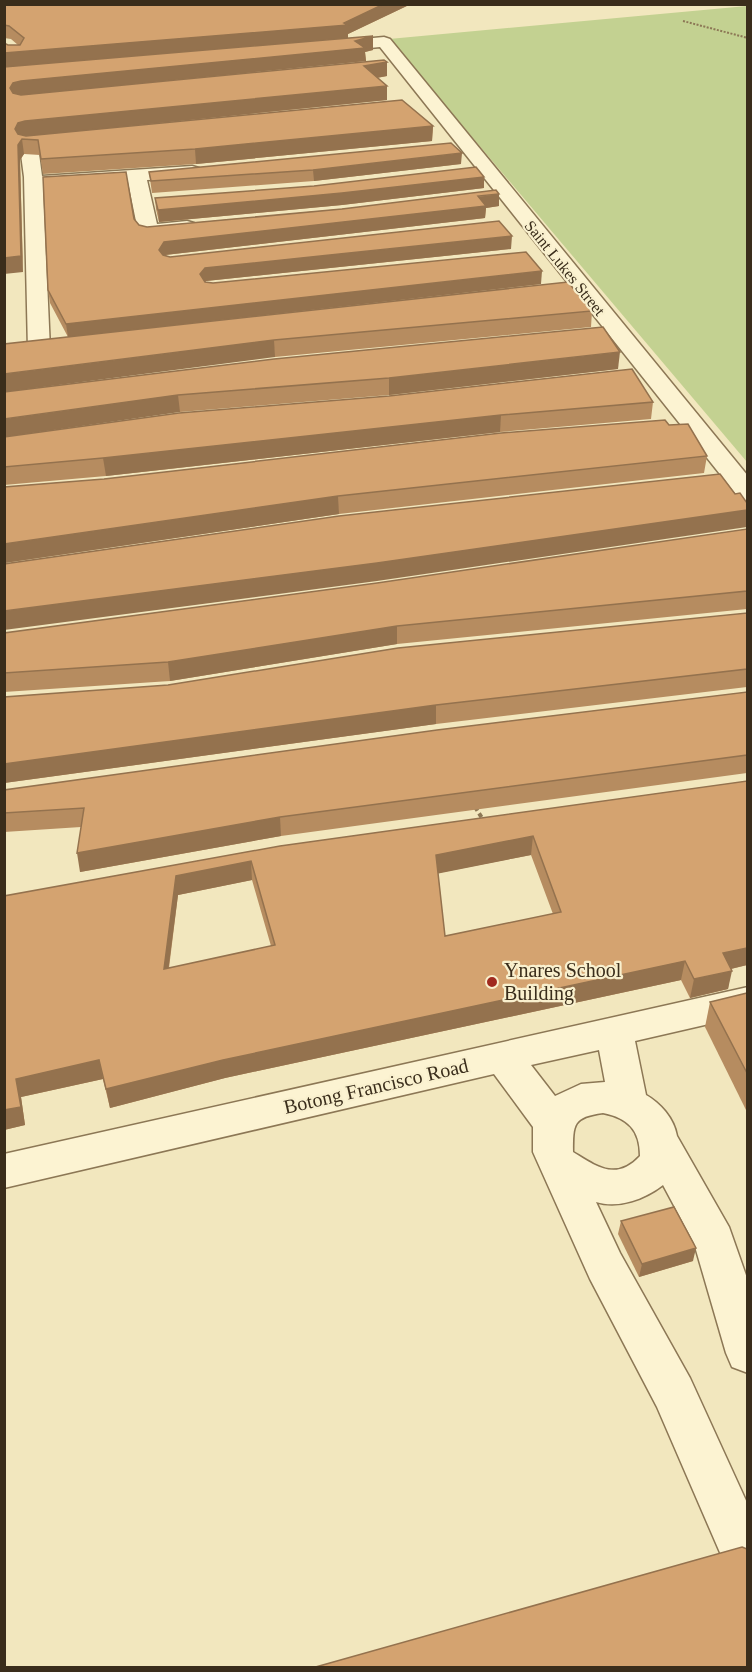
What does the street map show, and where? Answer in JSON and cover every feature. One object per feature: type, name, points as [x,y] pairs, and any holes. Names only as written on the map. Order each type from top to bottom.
[{"type":"street","name":"Saint Lukes Street","points":[[314,48],[384,42],[651,374],[681,426],[733,485]]},
{"type":"street","points":[[380,67],[402,65]]},
{"type":"street","points":[[393,85],[416,82]]},
{"type":"street","points":[[409,105],[433,103]]},
{"type":"street","points":[[28,107],[34,143],[32,182],[39,350]]},
{"type":"street","points":[[427,126],[450,124]]},
{"type":"street","points":[[443,147],[466,145]]},
{"type":"street","points":[[463,171],[486,169]]},
{"type":"street","points":[[32,182],[214,171]]},
{"type":"street","points":[[137,177],[148,231],[205,226]]},
{"type":"street","points":[[482,196],[505,193]]},
{"type":"street","points":[[141,202],[164,200]]},
{"type":"street","points":[[504,224],[528,222]]},
{"type":"street","points":[[530,256],[553,253]]},
{"type":"street","points":[[557,290],[580,288]]},
{"type":"street","points":[[594,335],[618,333]]},
{"type":"street","points":[[16,352],[62,347]]},
{"type":"street","points":[[627,377],[651,374]]},
{"type":"street","name":"Botong Francisco Road","points":[[4,1171],[747,1002]]},
{"type":"street","points":[[614,1032],[628,1103]]},
{"type":"street","points":[[502,1057],[576,1178],[595,1186],[616,1188],[635,1183],[650,1173],[659,1158],[661,1143]]},
{"type":"street","points":[[747,1353],[714,1240],[661,1143],[656,1127],[644,1113],[628,1103],[610,1097],[591,1097],[574,1102],[562,1111],[557,1144],[605,1266],[674,1393],[747,1561]]},
{"type":"path","points":[[683,21],[747,38]]},
{"type":"path","points":[[473,803],[484,822]]},
{"type":"green space","points":[[747,6],[747,462],[389,39]]},
{"type":"building","points":[[4,4],[384,4],[344,23],[348,25],[4,53],[4,43],[20,45],[24,38],[9,26],[4,25]]},
{"type":"building","points":[[373,36],[355,41],[365,48],[13,83],[10,88],[13,93],[21,95],[384,60],[387,62],[364,66],[387,86],[25,121],[18,123],[15,129],[18,134],[26,136],[402,100],[433,126],[195,149],[41,159],[38,140],[22,139],[18,145],[21,256],[4,258],[4,67]]},
{"type":"building","points":[[451,143],[462,153],[313,170],[151,181],[149,172]]},
{"type":"building","points":[[476,167],[484,177],[342,193],[158,210],[155,198],[314,186]]},
{"type":"building","points":[[126,172],[134,219],[139,225],[147,227],[342,209],[496,190],[499,194],[478,196],[486,206],[164,242],[159,250],[163,255],[170,257],[499,221],[512,236],[205,268],[200,274],[205,282],[526,252],[542,271],[66,324],[48,290],[43,177]]},
{"type":"building","points":[[568,282],[592,311],[274,340],[4,374],[4,344]]},
{"type":"building","points":[[603,327],[620,352],[389,378],[178,395],[4,419],[4,392],[274,359]]},
{"type":"building","points":[[632,369],[653,402],[501,415],[4,467],[4,437],[179,413],[389,396]]},
{"type":"building","points":[[665,420],[669,425],[688,424],[707,456],[338,496],[4,544],[4,487],[104,479],[501,433]]},
{"type":"building","points":[[720,474],[735,494],[740,493],[747,503],[747,510],[377,563],[4,611],[4,564],[339,516]]},
{"type":"building","points":[[747,529],[747,591],[397,626],[168,662],[4,673],[4,633],[377,583]]},
{"type":"building","points":[[747,613],[747,669],[436,705],[4,764],[4,697],[168,685],[398,648]]},
{"type":"building","points":[[747,692],[747,755],[280,817],[77,853],[84,808],[4,813],[4,790],[437,730]]},
{"type":"building","points":[[747,781],[747,948],[723,953],[732,971],[694,979],[685,961],[223,1060],[106,1089],[99,1060],[16,1079],[21,1107],[4,1110],[4,896],[280,846]],"holes":[[[533,836],[561,912],[445,936],[436,855]],[[251,861],[275,945],[164,969],[176,876]]]},
{"type":"building","points":[[747,993],[747,1073],[710,1002]]},
{"type":"building","points":[[674,1207],[696,1248],[642,1264],[621,1221]]},
{"type":"building","points":[[742,1547],[747,1549],[747,1668],[312,1668]]},
{"type":"place","name":"Ynares School Building","points":[[492,982]]}]
